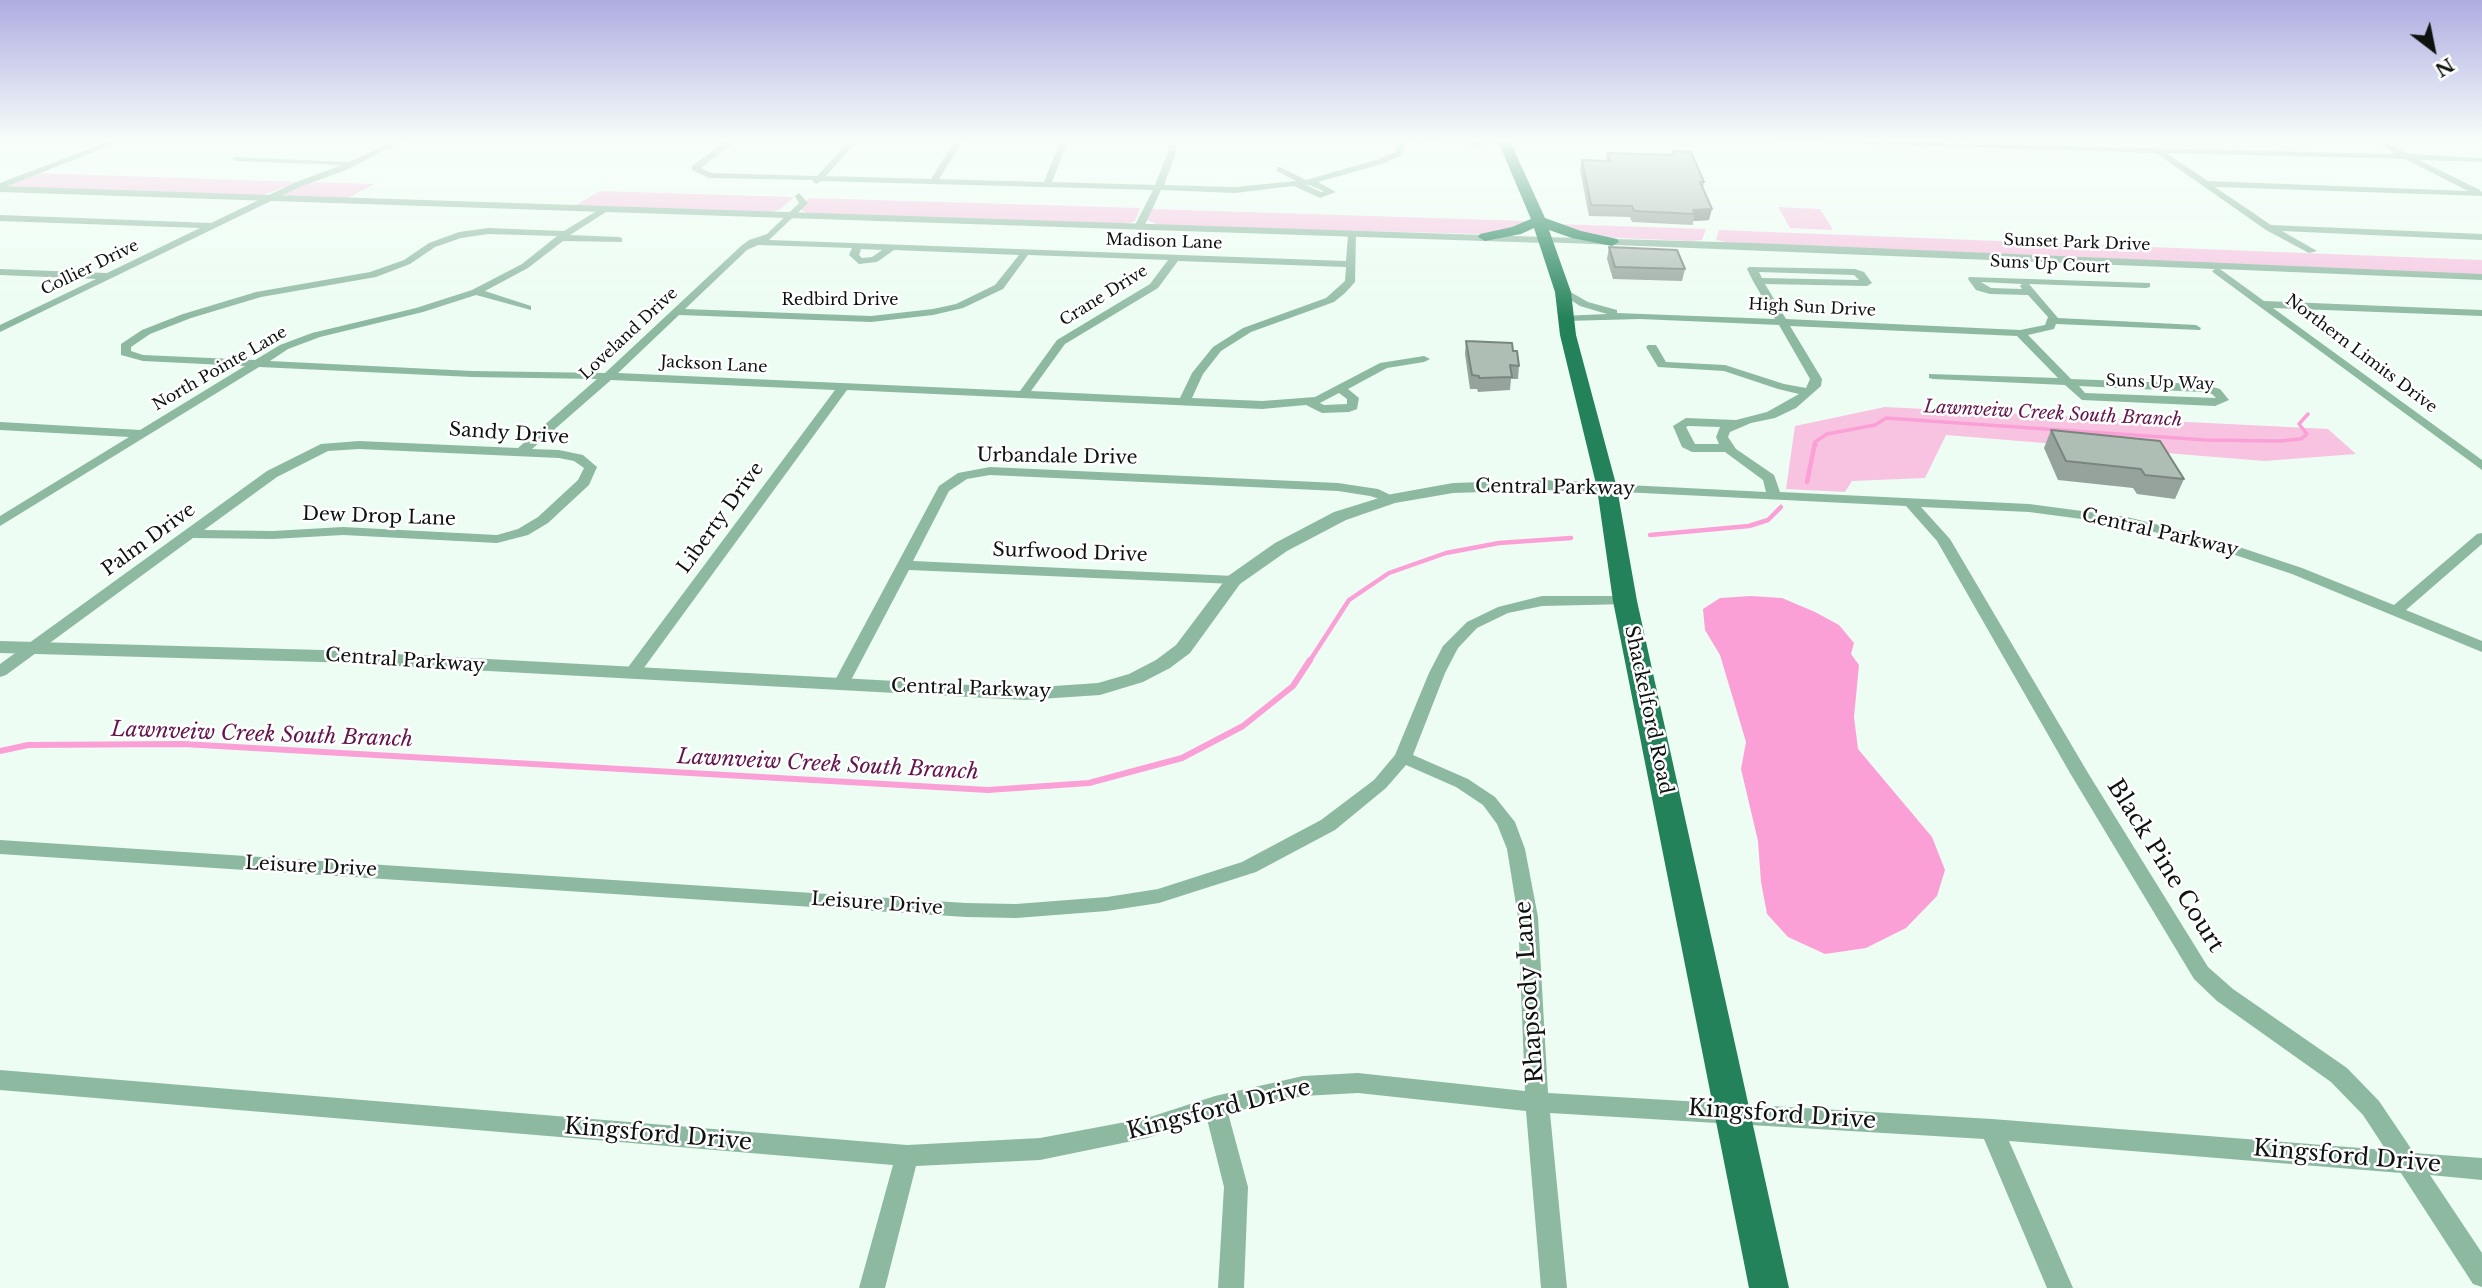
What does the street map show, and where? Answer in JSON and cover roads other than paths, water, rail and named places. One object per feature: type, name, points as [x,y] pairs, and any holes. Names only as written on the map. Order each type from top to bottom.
[{"type":"main road","name":"Shackelford Road","points":[[1529,199],[1563,292],[1565,318],[1606,488],[1625,601],[1769,1288]]},
{"type":"main road","points":[[1485,237],[1516,231],[1539,221],[1577,235],[1612,242]]},
{"type":"main road","points":[[1485,237],[1518,244],[1553,260],[1576,248],[1612,242]]},
{"type":"street","name":"Collier Drive","points":[[0,329],[267,199]]},
{"type":"street","points":[[300,199],[1545,240]]},
{"type":"street","name":"Loveland Drive","points":[[755,241],[757,235],[796,199]]},
{"type":"street","name":"Loveland Drive","points":[[522,452],[755,241],[770,236],[804,203],[801,199]]},
{"type":"street","points":[[1139,227],[1153,199]]},
{"type":"street","points":[[2228,199],[2269,228],[2312,251]]},
{"type":"street","name":"North Pointe Lane","points":[[0,522],[284,347],[316,335],[419,310],[477,292],[525,266],[603,210]]},
{"type":"street","points":[[0,218],[212,226]]},
{"type":"street","points":[[2269,228],[2482,237]]},
{"type":"street","name":"Jackson Lane","points":[[564,236],[488,231],[459,235],[432,245],[407,262],[372,275],[258,290],[146,332],[125,346],[125,353],[143,358],[472,374],[608,376],[1262,405],[1310,402],[1341,389],[1384,365],[1424,359]]},
{"type":"street","points":[[1185,400],[1198,373],[1217,349],[1247,330],[1330,300],[1350,282],[1353,235]]},
{"type":"street","points":[[564,236],[619,240]]},
{"type":"street","name":"Sunset Park Drive","points":[[1545,240],[1984,255],[2482,277]]},
{"type":"street","name":"Madison Lane","points":[[755,241],[857,247],[854,255],[859,261],[874,260],[891,248],[1352,264]]},
{"type":"street","name":"Redbird Drive","points":[[675,312],[871,319],[933,312],[966,303],[999,287],[1025,253]]},
{"type":"street","points":[[1984,255],[2001,263],[2019,280],[2053,317],[2052,321]]},
{"type":"street","name":"Crane Drive","points":[[1024,393],[1060,342],[1154,286],[1175,258]]},
{"type":"street","points":[[1758,281],[1867,283],[1855,272],[1752,269],[1758,281],[1816,379],[1809,392],[1771,415],[1724,429],[1722,436],[1729,448],[1769,478],[1774,495]]},
{"type":"street","name":"Northern Limits Drive","points":[[2217,271],[2482,466]]},
{"type":"street","points":[[0,272],[109,276]]},
{"type":"street","name":"Suns Up Court","points":[[2030,292],[1990,291],[1980,288],[1973,279],[2146,285]]},
{"type":"street","points":[[477,292],[527,308]]},
{"type":"street","points":[[1563,292],[1597,307],[1640,316]]},
{"type":"street","points":[[2264,304],[2482,313]]},
{"type":"street","name":"High Sun Drive","points":[[1565,318],[1640,316],[2020,333],[2050,327],[2052,321],[2196,328]]},
{"type":"street","name":"Suns Up Way","points":[[1933,376],[2068,382],[2201,387],[2216,391],[2222,400],[2215,402],[2082,396],[2068,382],[2020,333]]},
{"type":"street","points":[[1652,347],[1662,365],[1725,368],[1774,385],[1809,392]]},
{"type":"street","name":"Liberty Drive","points":[[632,673],[843,387]]},
{"type":"street","name":"Jackson Lane","points":[[1310,402],[1322,409],[1353,406],[1353,398],[1341,389]]},
{"type":"street","points":[[1729,448],[1692,448],[1686,444],[1679,426],[1686,422],[1735,424]]},
{"type":"street","points":[[0,426],[142,434]]},
{"type":"street","name":"Sandy Drive","points":[[326,447],[359,445],[559,454],[578,458],[591,467],[584,482],[566,500],[543,520],[523,532]]},
{"type":"street","name":"Palm Drive","points":[[0,672],[272,474],[326,447]]},
{"type":"street","name":"Urbandale Drive","points":[[841,684],[944,489],[952,481],[975,472],[1338,488],[1373,492],[1392,499]]},
{"type":"street","name":"Central Parkway","points":[[0,647],[298,655],[1025,694],[1100,689],[1136,678],[1163,664],[1183,649],[1234,580],[1281,547],[1340,516],[1392,499],[1453,488],[1545,485],[2040,509],[2127,521],[2251,555],[2482,647]]},
{"type":"street","name":"Black Pine Court","points":[[1910,503],[1943,539],[2078,773],[2201,973],[2225,995],[2339,1075],[2371,1108],[2482,1275]]},
{"type":"street","name":"Dew Drop Lane","points":[[192,534],[273,535],[343,531],[486,539],[523,532]]},
{"type":"street","points":[[2396,611],[2482,537]]},
{"type":"street","name":"Surfwood Drive","points":[[905,565],[1234,580]]},
{"type":"street","name":"Leisure Drive","points":[[0,847],[966,910],[1064,908],[1159,896],[1249,867],[1328,825],[1380,784],[1403,757],[1437,673],[1451,646],[1472,625],[1503,610],[1542,601],[1625,601]]},
{"type":"street","name":"Rhapsody Lane","points":[[1403,757],[1462,783],[1489,801],[1506,822],[1516,849],[1528,917],[1537,1102],[1554,1288]]},
{"type":"street","name":"Kingsford Drive","points":[[0,1080],[907,1156],[1053,1147],[1147,1128],[1215,1106],[1303,1086],[1358,1083],[1537,1102],[1992,1129],[2482,1169]]},
{"type":"street","points":[[1215,1106],[1236,1187],[1231,1288]]},
{"type":"street","points":[[1992,1129],[2060,1288]]},
{"type":"street","points":[[872,1288],[907,1156]]},
{"type":"waterway","name":"Lawnveiw Creek South Branch","points":[[1816,445],[1815,442],[1827,434],[1875,425],[1886,418],[2206,440],[2279,441],[2301,439],[2307,434],[2299,424],[2308,414]]},
{"type":"waterway","name":"Lawnveiw Creek South Branch","points":[[1807,482],[1815,443]]},
{"type":"waterway","name":"Lawnveiw Creek South Branch","points":[[1650,535],[1749,526],[1768,520],[1781,507]]},
{"type":"waterway","name":"Lawnveiw Creek South Branch","points":[[1309,662],[1349,600],[1389,573],[1446,553],[1499,543],[1571,538]]},
{"type":"waterway","name":"Lawnveiw Creek South Branch","points":[[0,751],[28,745],[183,744],[988,790],[1089,783],[1182,758],[1243,726],[1293,686],[1310,660]]}]
